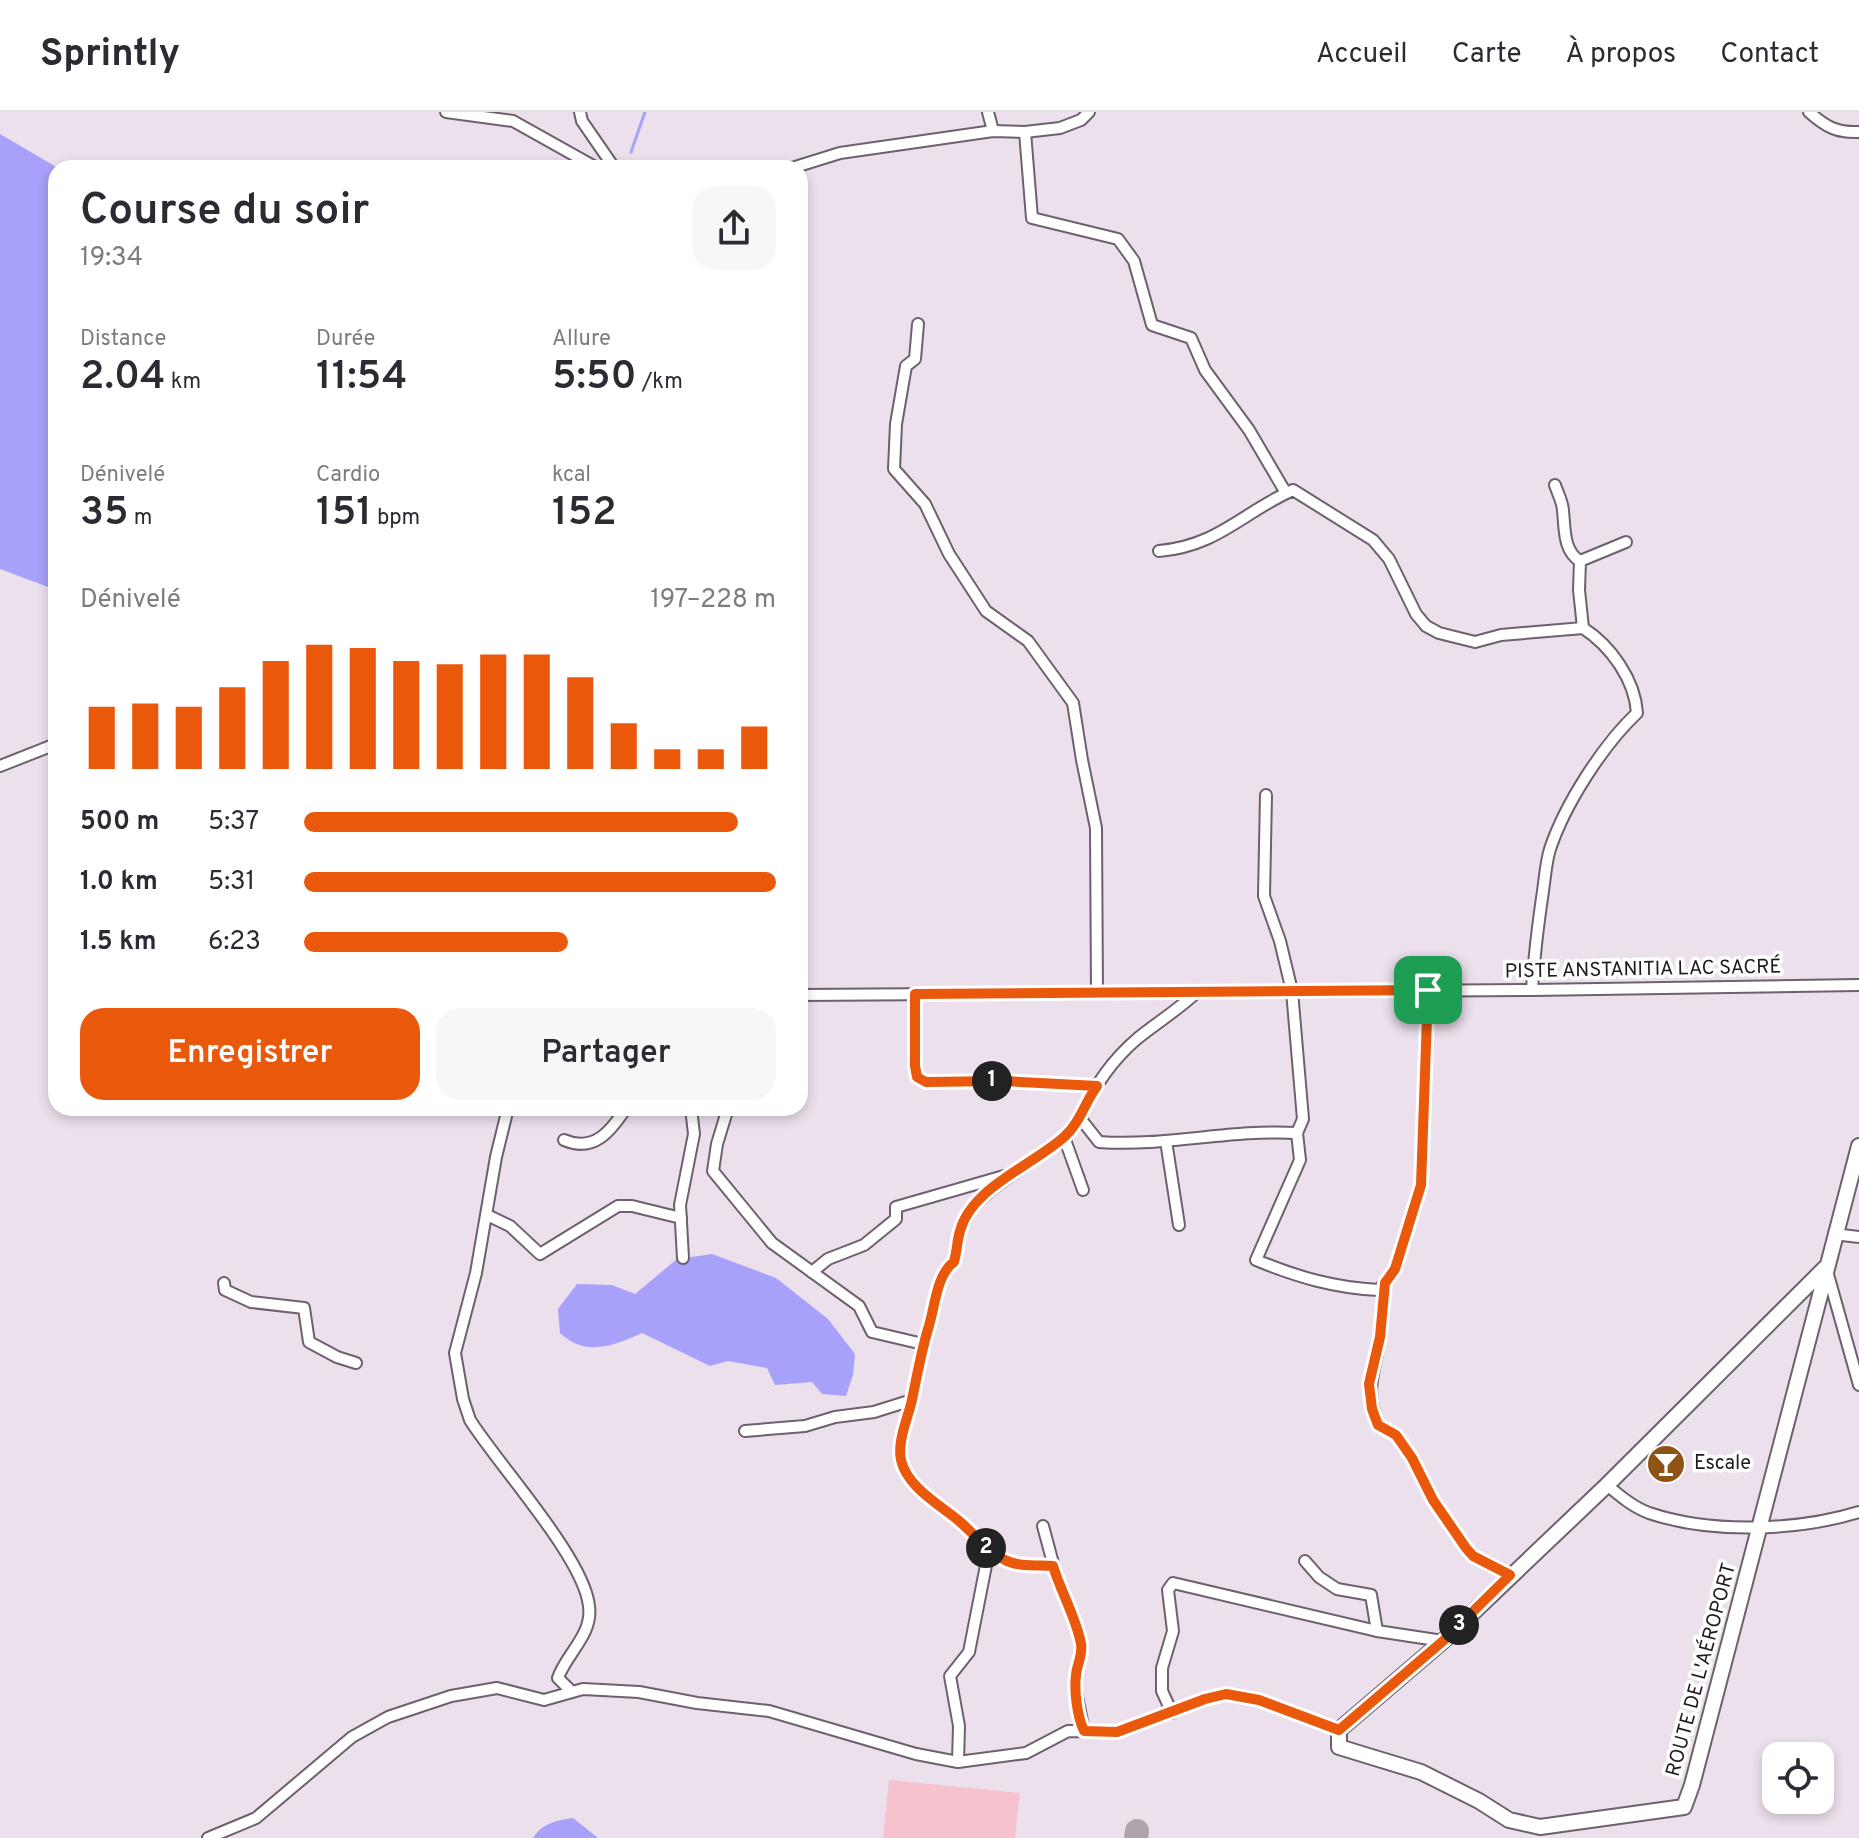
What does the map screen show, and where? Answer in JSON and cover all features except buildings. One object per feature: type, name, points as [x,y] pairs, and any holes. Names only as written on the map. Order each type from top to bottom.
[{"type":"main road","name":"ROUTE DE L'AÉROPORT","points":[[1339,1730],[1339,1747],[1421,1772],[1509,1820],[1540,1827],[1669,1810],[1686,1804],[1859,1146]]},
{"type":"main road","points":[[1339,1730],[1443,1641],[1607,1485],[1825,1268]]},
{"type":"street","points":[[446,112],[513,121],[584,160]]},
{"type":"street","points":[[580,112],[582,121],[609,160]]},
{"type":"street","points":[[988,112],[993,131]]},
{"type":"street","points":[[808,163],[840,153],[993,131],[1025,132],[1060,128],[1081,120],[1089,112]]},
{"type":"street","points":[[1809,112],[1826,127],[1842,133],[1859,132]]},
{"type":"street","points":[[1025,132],[1032,218],[1118,239],[1134,261],[1152,325],[1191,338],[1205,370],[1249,430],[1286,493]]},
{"type":"street","points":[[918,324],[915,359],[906,366],[896,424],[894,469],[925,504],[949,554],[986,611],[1028,641],[1073,703],[1096,828],[1097,993]]},
{"type":"street","points":[[1555,485],[1563,510],[1562,530],[1573,557],[1580,561]]},
{"type":"street","points":[[1159,551],[1194,546],[1212,538],[1270,500],[1293,490],[1373,540],[1389,559],[1416,614],[1426,626],[1439,633],[1475,642],[1501,635],[1583,628],[1605,646],[1629,683],[1637,713],[1621,728],[1599,760],[1565,815],[1550,849],[1537,923],[1532,990]]},
{"type":"street","points":[[1580,561],[1626,542]]},
{"type":"street","points":[[1580,561],[1583,628]]},
{"type":"street","points":[[0,766],[48,747]]},
{"type":"street","points":[[1266,795],[1264,896],[1280,941],[1292,991],[1303,1119],[1297,1133],[1300,1160],[1256,1260],[1301,1278],[1348,1288],[1379,1290],[1395,1269],[1421,1185],[1428,990]]},
{"type":"street","name":"PISTE ANSTANITIA LAC SACRÉ","points":[[808,995],[1859,985]]},
{"type":"street","points":[[1053,1566],[1009,1562],[989,1550],[958,1520],[936,1506],[915,1483],[901,1460],[902,1438],[918,1359],[941,1280],[947,1267],[954,1262],[960,1230],[972,1207],[1064,1137],[1080,1118],[1116,1059],[1197,992]]},
{"type":"street","points":[[915,994],[915,1066],[917,1077],[926,1082],[1003,1081],[1097,1086]]},
{"type":"street","points":[[506,1116],[476,1273],[455,1353],[470,1420],[570,1561],[589,1607],[586,1628],[558,1678],[571,1691]]},
{"type":"street","points":[[564,1140],[574,1145],[587,1145],[611,1130],[621,1116]]},
{"type":"street","points":[[683,1258],[680,1205],[694,1134],[692,1116]]},
{"type":"street","points":[[726,1116],[713,1171],[772,1243],[859,1306],[872,1332],[923,1344]]},
{"type":"street","points":[[1080,1118],[1099,1142],[1297,1133]]},
{"type":"street","points":[[1064,1137],[1083,1190]]},
{"type":"street","points":[[1166,1141],[1179,1225]]},
{"type":"street","points":[[812,1272],[828,1259],[864,1245],[885,1230],[896,1219],[896,1207],[1014,1173]]},
{"type":"street","points":[[487,1215],[510,1226],[540,1254],[618,1206],[632,1206],[681,1218]]},
{"type":"street","points":[[1834,1234],[1859,1237]]},
{"type":"street","points":[[1825,1268],[1859,1385]]},
{"type":"street","points":[[224,1283],[225,1290],[251,1302],[304,1308],[309,1342],[356,1363]]},
{"type":"street","points":[[1385,1283],[1380,1337],[1369,1384],[1372,1409],[1378,1425],[1396,1435],[1433,1500],[1473,1556],[1510,1575]]},
{"type":"street","points":[[745,1431],[805,1426],[835,1417],[874,1412],[912,1400]]},
{"type":"street","points":[[1607,1485],[1631,1504],[1649,1513],[1719,1526],[1761,1528],[1815,1524],[1859,1512]]},
{"type":"street","points":[[1043,1526],[1053,1566],[1077,1627],[1082,1649],[1076,1674],[1076,1692],[1084,1731]]},
{"type":"street","points":[[958,1762],[959,1726],[950,1676],[969,1652],[989,1550]]},
{"type":"street","points":[[1305,1561],[1319,1577],[1337,1589],[1371,1595],[1377,1631]]},
{"type":"street","points":[[1172,1713],[1162,1691],[1162,1668],[1173,1631],[1168,1590],[1173,1583],[1377,1631],[1443,1641]]},
{"type":"street","points":[[208,1838],[256,1818],[352,1737],[388,1717],[451,1696],[497,1688],[544,1700],[583,1689],[639,1692],[697,1703],[769,1711],[916,1754],[958,1762],[1014,1756],[1068,1731],[1117,1732],[1226,1694],[1259,1700],[1339,1730]]},
{"type":"shaded area","points":[[0,134],[48,162],[48,587],[0,569]]},
{"type":"shaded area","points":[[712,1254],[776,1278],[828,1319],[855,1354],[853,1375],[846,1396],[822,1394],[812,1382],[775,1385],[767,1368],[728,1361],[710,1366],[642,1333],[610,1345],[590,1347],[579,1345],[560,1333],[558,1309],[577,1284],[612,1285],[635,1294],[677,1259]]},
{"type":"shaded area","points":[[889,1780],[1020,1793],[1015,1838],[883,1838]]},
{"type":"shaded area","points":[[573,1818],[598,1838],[533,1838],[540,1829],[550,1824]]},
{"type":"waterway","points":[[631,152],[645,112]]},
{"type":"taxiway","points":[[1136,1838],[1137,1831]]},
{"type":"place","name":"Escale","points":[[1666,1464]]},
{"type":"route","points":[[1428,990],[1421,1185],[1395,1269],[1385,1283],[1380,1337],[1369,1384],[1372,1409],[1378,1425],[1396,1435],[1412,1458],[1433,1500],[1466,1548],[1473,1556],[1510,1575],[1443,1641],[1339,1730],[1259,1700],[1226,1694],[1117,1732],[1084,1731],[1076,1692],[1076,1674],[1082,1649],[1077,1627],[1053,1566],[1009,1562],[989,1550],[958,1520],[936,1506],[915,1483],[901,1460],[902,1438],[918,1359],[941,1280],[947,1267],[954,1262],[960,1230],[972,1207],[1064,1137],[1080,1118],[1097,1086],[1003,1081],[926,1082],[917,1077],[915,1066],[915,994],[1428,990]]}]
